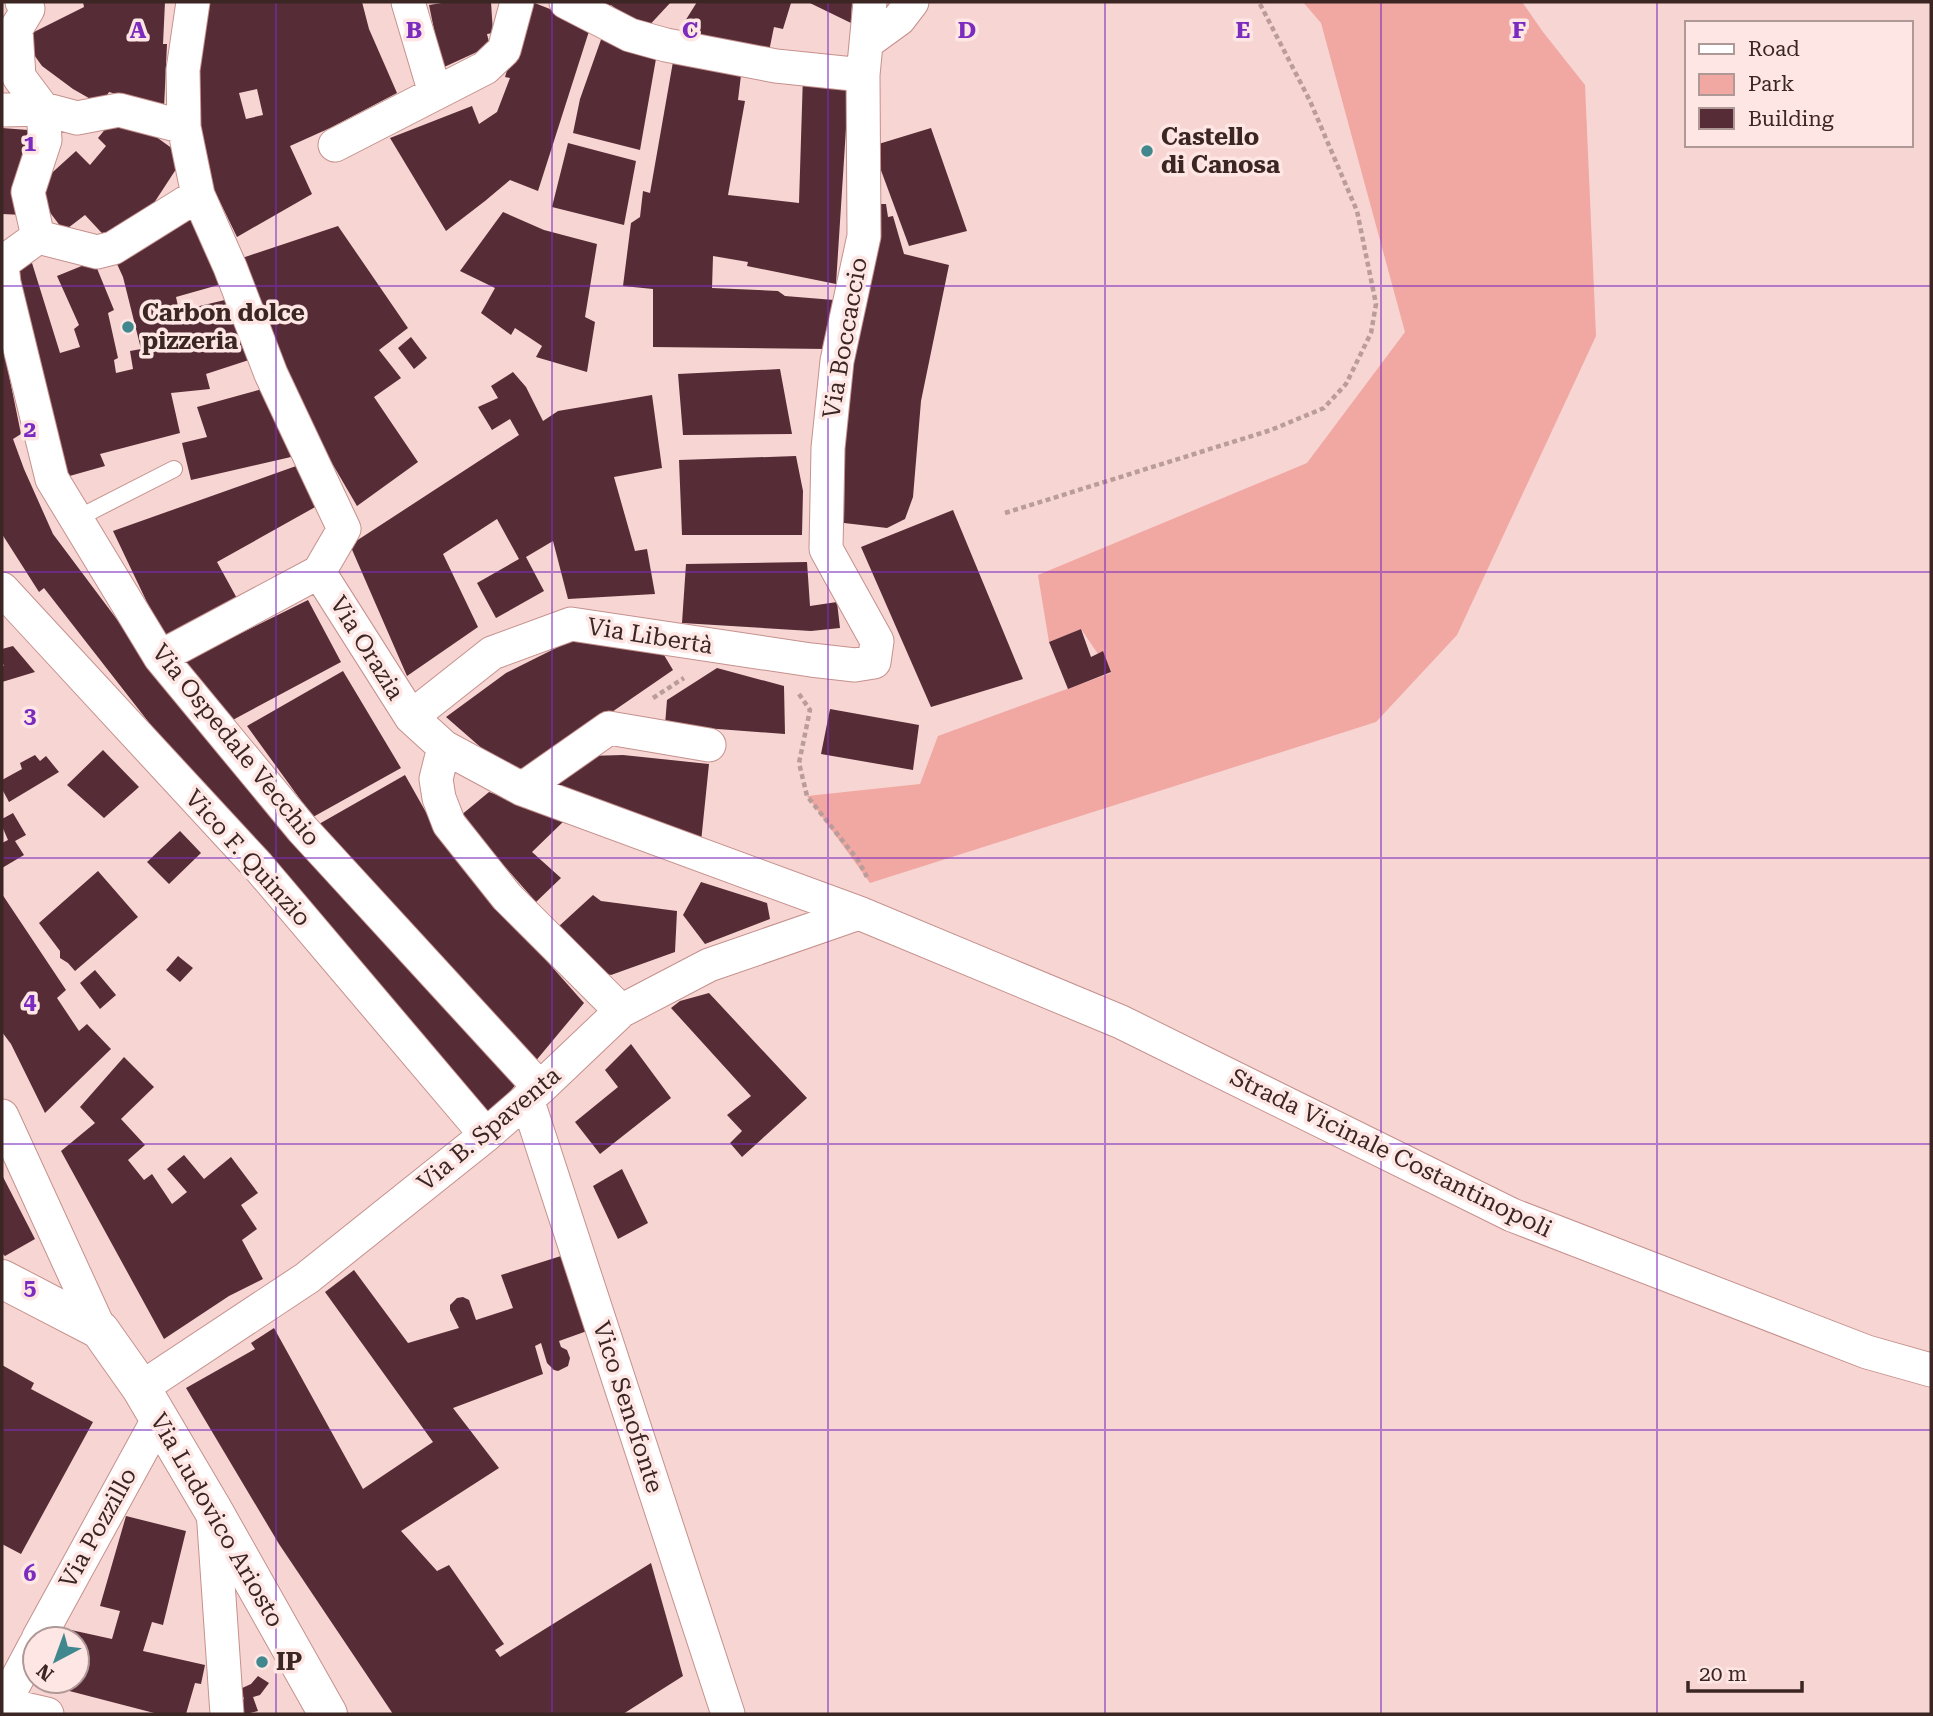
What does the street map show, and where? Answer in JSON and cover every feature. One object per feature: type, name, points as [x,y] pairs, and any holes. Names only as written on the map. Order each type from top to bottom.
[{"type":"street","points":[[22,2],[28,9],[16,29],[19,76],[43,109],[45,140],[28,192],[38,237],[97,252],[113,248],[198,195]]},
{"type":"street","name":"Via Orazia","points":[[193,2],[183,70],[184,127],[198,195],[230,267],[271,374],[344,529],[319,572],[411,717],[444,747],[522,789],[859,913]]},
{"type":"street","points":[[408,2],[435,93]]},
{"type":"street","points":[[335,145],[485,68],[504,50],[517,2]]},
{"type":"street","points":[[566,2],[630,35],[666,45],[776,66],[863,75]]},
{"type":"street","name":"Via Boccaccio","points":[[870,2],[863,75],[863,236],[837,361],[828,448],[826,549],[877,641],[874,662]]},
{"type":"street","points":[[866,43],[899,19],[912,2]]},
{"type":"street","points":[[2,110],[43,109],[77,118],[119,110],[184,127]]},
{"type":"street","name":"Via Ospedale Vecchio","points":[[38,237],[2,264],[4,283],[52,479],[160,657],[303,830],[534,1093]]},
{"type":"street","points":[[160,657],[319,572]]},
{"type":"street","name":"Vico F. Quinzio","points":[[2,589],[258,866],[486,1135]]},
{"type":"street","name":"Via Libertà","points":[[411,717],[492,653],[571,624],[855,665],[874,662]]},
{"type":"street","points":[[522,789],[609,728],[709,745]]},
{"type":"street","points":[[444,747],[436,779],[439,798],[449,824],[507,897],[621,1011]]},
{"type":"street","name":"Via B. Spaventa","points":[[150,1403],[486,1135],[621,1011],[709,965],[859,913]]},
{"type":"street","name":"Strada Vicinale Costantinopoli","points":[[859,913],[1121,1022],[1512,1215],[1867,1352],[1931,1370]]},
{"type":"street","name":"Vico Senofonte","points":[[534,1093],[728,1714]]},
{"type":"street","points":[[2,1116],[100,1330]]},
{"type":"street","points":[[2,1279],[100,1330]]},
{"type":"street","name":"Via Ludovico Ariosto","points":[[100,1330],[150,1403],[328,1714]]},
{"type":"street","name":"Via Pozzillo","points":[[45,1625],[150,1403]]},
{"type":"street","points":[[213,1510],[227,1714]]},
{"type":"street","points":[[21,1670],[2,1705],[47,1714]]},
{"type":"lane","points":[[76,519],[174,470]]},
{"type":"path","points":[[1005,513],[1270,430],[1324,408],[1346,384],[1351,374],[1371,332],[1376,304],[1357,211],[1310,101],[1259,2]]},
{"type":"path","points":[[609,728],[727,648]]},
{"type":"path","points":[[793,685],[810,710],[799,763],[807,796],[858,860],[870,883],[859,913]]},
{"type":"green space","points":[[1303,2],[1522,2],[1585,85],[1596,336],[1457,635],[1376,722],[870,883],[807,796],[920,784],[938,736],[1111,673],[1081,629],[1049,642],[1038,575],[1307,463],[1405,332],[1321,23]]},
{"type":"building","points":[[83,2],[165,2],[163,44],[167,44],[164,108],[109,92],[101,105],[42,66],[22,38],[84,7]]},
{"type":"building","points":[[203,2],[362,2],[369,29],[397,93],[290,146],[312,194],[237,237],[203,167],[196,79]],"holes":[[[257,89],[263,115],[246,119],[239,93]]]},
{"type":"building","points":[[491,2],[493,33],[487,34],[490,46],[442,68],[429,5]]},
{"type":"building","points":[[528,2],[591,25],[538,191],[510,180],[446,231],[390,138],[472,106],[479,124],[497,112],[510,78],[505,77]]},
{"type":"building","points":[[602,2],[671,2],[644,31],[611,5],[606,8]]},
{"type":"building","points":[[697,2],[791,3],[783,29],[774,27],[768,56],[677,34]]},
{"type":"building","points":[[808,2],[852,2],[851,23],[816,6]]},
{"type":"building","points":[[603,34],[657,53],[640,150],[573,133],[580,99]]},
{"type":"building","points":[[674,56],[742,67],[738,100],[745,101],[728,195],[799,203],[803,75],[849,82],[836,284],[747,266],[748,262],[713,256],[712,288],[778,291],[785,296],[834,300],[828,349],[653,347],[653,289],[623,286],[631,223],[640,217],[643,191],[650,193]]},
{"type":"building","points":[[130,118],[184,157],[152,206],[113,245],[85,215],[64,231],[33,190],[76,151],[90,165],[106,146],[98,138],[107,127]]},
{"type":"building","points":[[2,128],[28,130],[24,215],[2,214]]},
{"type":"building","points":[[931,128],[967,231],[909,246],[872,146]]},
{"type":"building","points":[[568,143],[636,161],[624,225],[552,207]]},
{"type":"building","points":[[878,204],[886,204],[888,217],[893,216],[904,254],[949,265],[921,401],[913,497],[905,519],[887,528],[844,523],[845,387]]},
{"type":"building","points":[[195,211],[229,282],[176,297],[179,311],[233,298],[255,358],[206,374],[210,389],[171,393],[180,433],[100,454],[105,466],[66,477],[8,271],[32,263],[60,353],[80,347],[74,329],[79,325],[57,276],[94,261],[114,310],[108,313],[118,358],[114,360],[116,373],[133,369],[130,351],[141,349],[123,277],[112,253]]},
{"type":"building","points":[[503,212],[544,230],[597,244],[585,317],[595,322],[587,372],[536,357],[542,346],[515,328],[511,335],[481,313],[495,288],[460,271]]},
{"type":"building","points":[[338,226],[408,328],[379,350],[401,378],[374,397],[418,462],[357,506],[266,350],[239,259]]},
{"type":"building","points":[[411,337],[427,358],[414,369],[398,348]]},
{"type":"building","points":[[2,341],[21,434],[13,439],[53,534],[190,717],[517,1083],[490,1116],[161,738],[44,588],[39,592],[2,534]]},
{"type":"building","points":[[780,369],[792,434],[683,435],[678,374]]},
{"type":"building","points":[[513,372],[526,387],[543,421],[558,411],[652,395],[662,468],[614,477],[635,551],[647,549],[655,594],[568,599],[553,541],[526,557],[544,591],[496,618],[477,583],[519,559],[497,519],[443,554],[478,627],[407,676],[350,545],[519,435],[510,419],[492,430],[478,407],[498,398],[491,386]]},
{"type":"building","points":[[266,388],[284,428],[291,457],[191,480],[182,443],[207,437],[197,407]]},
{"type":"building","points":[[796,456],[803,491],[802,535],[682,535],[679,460]]},
{"type":"building","points":[[299,465],[317,506],[217,562],[239,602],[165,640],[113,531]]},
{"type":"building","points":[[953,510],[1023,679],[931,707],[861,547]]},
{"type":"building","points":[[807,562],[810,606],[837,602],[840,628],[811,631],[682,623],[686,564]]},
{"type":"building","points":[[308,600],[341,662],[229,722],[185,661]]},
{"type":"building","points":[[1081,629],[1091,657],[1103,651],[1111,672],[1068,689],[1049,642]]},
{"type":"building","points":[[574,639],[658,645],[673,670],[516,778],[446,717],[506,673]]},
{"type":"building","points":[[13,646],[35,672],[2,682],[2,649]]},
{"type":"building","points":[[717,668],[784,686],[785,734],[665,725],[667,700]]},
{"type":"building","points":[[343,671],[401,768],[313,817],[247,726]]},
{"type":"building","points":[[830,709],[919,725],[913,770],[821,754]]},
{"type":"building","points":[[103,750],[139,787],[104,818],[67,785]]},
{"type":"building","points":[[35,755],[40,761],[46,756],[59,772],[9,802],[2,789],[2,780],[22,769],[20,763]]},
{"type":"building","points":[[623,755],[709,764],[701,842],[556,790],[563,770],[588,756]]},
{"type":"building","points":[[405,775],[445,846],[584,1003],[534,1063],[319,824]]},
{"type":"building","points":[[489,792],[566,819],[532,852],[561,878],[536,902],[460,816]]},
{"type":"building","points":[[13,813],[26,835],[15,841],[24,855],[2,868],[2,843],[8,840],[2,819]]},
{"type":"building","points":[[180,831],[201,853],[169,884],[147,862]]},
{"type":"building","points":[[98,871],[138,917],[75,971],[60,958],[60,951],[39,923]]},
{"type":"building","points":[[701,882],[767,903],[770,919],[705,944],[683,915]]},
{"type":"building","points":[[2,894],[66,990],[57,998],[79,1031],[87,1024],[111,1049],[45,1113],[11,1044],[2,1032]]},
{"type":"building","points":[[593,895],[601,901],[677,911],[675,952],[611,975],[600,972],[558,927]]},
{"type":"building","points":[[178,956],[193,968],[180,982],[166,970]]},
{"type":"building","points":[[95,970],[116,995],[100,1009],[80,983]]},
{"type":"building","points":[[709,993],[807,1098],[742,1157],[730,1143],[742,1131],[727,1115],[751,1096],[671,1008],[680,1001]]},
{"type":"building","points":[[631,1044],[671,1098],[600,1154],[575,1122],[618,1087],[605,1070]]},
{"type":"building","points":[[124,1057],[154,1087],[121,1119],[145,1145],[128,1160],[144,1180],[152,1174],[172,1204],[187,1192],[167,1169],[184,1155],[204,1179],[231,1157],[258,1193],[241,1205],[257,1229],[242,1240],[263,1279],[229,1296],[164,1339],[61,1151],[95,1123],[80,1107]]},
{"type":"building","points":[[622,1169],[648,1223],[618,1239],[593,1186]]},
{"type":"building","points":[[2,1175],[35,1239],[5,1256],[2,1253]]},
{"type":"building","points":[[561,1256],[587,1331],[559,1341],[570,1358],[568,1366],[554,1370],[547,1363],[541,1343],[535,1346],[543,1374],[453,1408],[499,1468],[401,1531],[437,1571],[449,1565],[504,1644],[495,1650],[500,1657],[651,1563],[683,1676],[623,1714],[393,1714],[279,1544],[186,1388],[255,1349],[251,1343],[274,1328],[363,1489],[433,1442],[325,1292],[354,1270],[408,1343],[459,1328],[450,1310],[450,1305],[457,1298],[469,1300],[476,1320],[513,1308],[501,1275]]},
{"type":"building","points":[[2,1365],[34,1383],[31,1389],[93,1422],[21,1554],[2,1544]]},
{"type":"building","points":[[126,1516],[186,1531],[163,1625],[152,1622],[143,1651],[205,1665],[201,1684],[195,1683],[186,1714],[158,1714],[85,1695],[91,1695],[91,1634],[112,1639],[120,1611],[100,1606]]},
{"type":"building","points":[[258,1676],[269,1683],[260,1695],[253,1697],[258,1711],[238,1714],[234,1702],[244,1699],[240,1689],[251,1684]]},
{"type":"place","name":"Castello di Canosa","points":[[1147,151]]},
{"type":"place","name":"Carbon dolce pizzeria","points":[[128,327]]},
{"type":"place","name":"IP","points":[[262,1662]]}]
